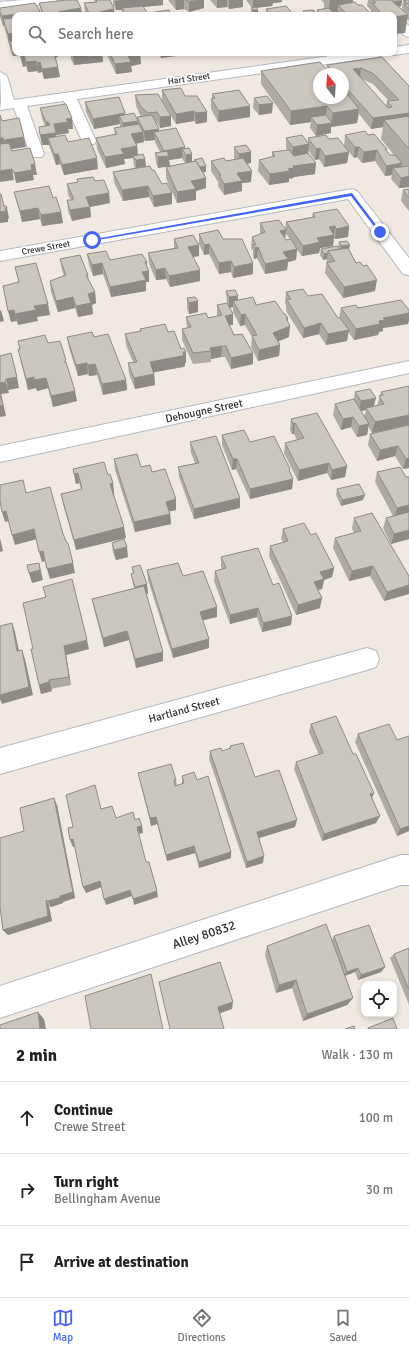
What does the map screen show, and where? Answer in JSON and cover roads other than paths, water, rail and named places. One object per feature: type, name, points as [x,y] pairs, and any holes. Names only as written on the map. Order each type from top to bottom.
[{"type":"street","points":[[0,6],[52,0]]},
{"type":"street","points":[[397,22],[409,33]]},
{"type":"street","points":[[397,51],[409,49]]},
{"type":"street","name":"Hart Street","points":[[9,104],[356,56]]},
{"type":"street","points":[[0,76],[9,104],[37,154]]},
{"type":"street","points":[[69,96],[89,141]]},
{"type":"street","name":"Crewe Street","points":[[0,256],[352,194],[409,270]]},
{"type":"street","name":"Dehougne Street","points":[[0,454],[409,367]]},
{"type":"street","name":"Hartland Street","points":[[0,761],[367,659]]},
{"type":"street","name":"Alley 80832","points":[[0,1002],[401,870],[409,870]]}]
